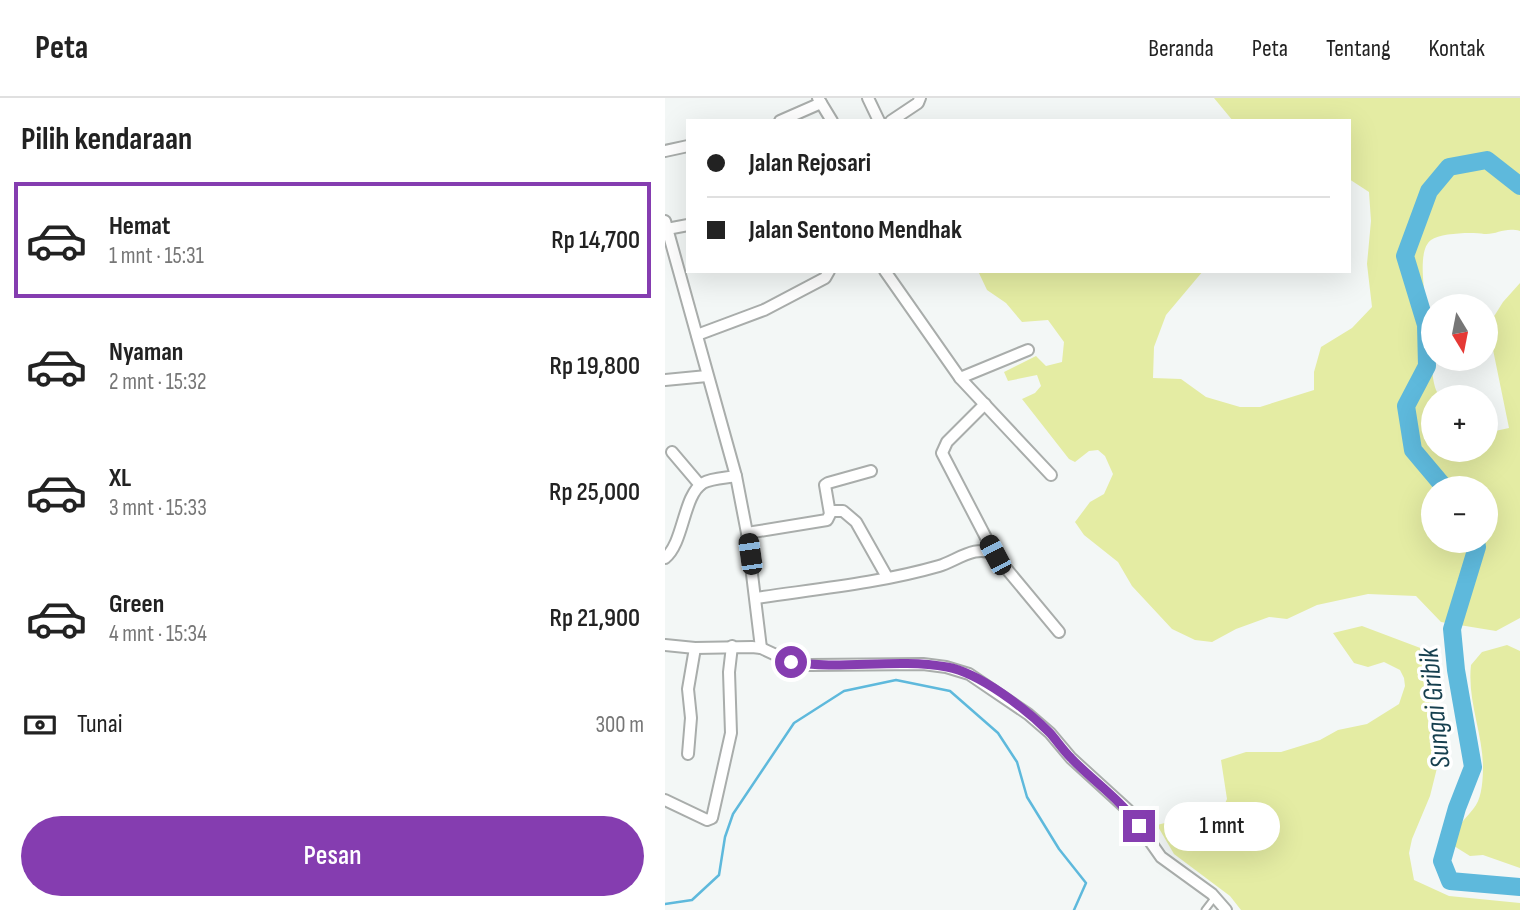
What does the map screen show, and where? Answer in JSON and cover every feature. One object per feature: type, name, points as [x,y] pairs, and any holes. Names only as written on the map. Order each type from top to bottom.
[{"type":"street","points":[[868,98],[878,119]]},
{"type":"street","points":[[895,119],[918,103],[920,98]]},
{"type":"street","points":[[784,119],[820,101],[831,119]]},
{"type":"street","points":[[665,151],[686,146]]},
{"type":"street","points":[[686,225],[666,225],[736,476],[747,533],[761,648]]},
{"type":"street","points":[[697,335],[764,310],[825,278],[828,273]]},
{"type":"street","points":[[886,273],[960,378],[1051,475]]},
{"type":"street","points":[[960,378],[1028,350]]},
{"type":"street","points":[[665,380],[707,376]]},
{"type":"street","points":[[985,404],[947,442],[942,453],[995,555],[1059,632]]},
{"type":"street","points":[[672,452],[700,485]]},
{"type":"street","points":[[747,533],[827,520],[830,518],[825,490],[828,483],[871,471]]},
{"type":"street","points":[[665,558],[675,548],[683,519],[700,485],[736,476]]},
{"type":"street","points":[[830,512],[843,511],[856,522],[887,577]]},
{"type":"street","points":[[756,598],[939,566],[976,551],[995,555]]},
{"type":"street","points":[[665,645],[761,648],[791,662],[810,665],[923,664],[969,674],[1028,714],[1050,733],[1071,758],[1128,810],[1161,856],[1215,897],[1226,910]]},
{"type":"street","points":[[665,800],[707,820],[712,818],[731,733],[733,715],[729,671],[732,646]]},
{"type":"street","points":[[688,754],[691,718],[689,686],[695,648]]},
{"type":"lane","points":[[1205,910],[1215,897]]},
{"type":"green space","points":[[1214,98],[1520,98],[1520,231],[1442,236],[1431,240],[1423,256],[1425,294],[1421,294],[1421,371],[1432,371],[1435,385],[1421,385],[1421,462],[1498,462],[1498,430],[1509,428],[1497,371],[1498,310],[1520,283],[1520,618],[1496,631],[1441,622],[1416,596],[1368,594],[1317,605],[1287,619],[1269,617],[1236,629],[1212,642],[1195,640],[1172,629],[1132,586],[1118,562],[1084,535],[1075,522],[1090,502],[1104,494],[1113,474],[1105,456],[1098,450],[1089,451],[1075,462],[1069,459],[1022,399],[1035,393],[1041,386],[1037,375],[1008,381],[1004,372],[1036,356],[1046,366],[1062,362],[1064,342],[1048,320],[1022,322],[1006,303],[987,290],[979,273],[1201,273],[1166,315],[1154,347],[1153,378],[1181,379],[1206,397],[1240,407],[1260,407],[1314,390],[1314,372],[1321,347],[1352,328],[1372,307],[1367,264],[1371,221],[1369,192],[1351,180],[1351,119],[1231,119]]},
{"type":"green space","points":[[1362,626],[1423,649],[1436,672],[1438,764],[1430,796],[1409,853],[1414,880],[1449,896],[1520,903],[1520,910],[1241,910],[1230,896],[1174,854],[1157,825],[1223,808],[1227,799],[1221,760],[1246,752],[1281,752],[1320,740],[1338,730],[1367,724],[1399,704],[1405,686],[1400,670],[1384,662],[1368,667],[1354,663],[1333,633]]},
{"type":"green space","points":[[1507,645],[1520,651],[1520,868],[1483,855],[1470,856],[1454,846],[1459,827],[1478,801],[1481,792],[1483,767],[1471,691],[1471,665],[1482,652]]},
{"type":"waterway","name":"Sungai Gribik","points":[[1435,476],[1413,450],[1406,406],[1427,366],[1426,325],[1405,256],[1429,191],[1449,167],[1487,160],[1520,186]]},
{"type":"waterway","name":"Sungai Gribik","points":[[1475,553],[1452,629],[1456,670],[1473,767],[1457,808],[1442,861],[1450,881],[1520,887]]},
{"type":"waterway","points":[[665,904],[692,900],[719,875],[725,837],[733,814],[794,723],[844,691],[896,680],[950,691],[998,733],[1017,762],[1027,797],[1059,849],[1086,883],[1074,910]]},
{"type":"route","points":[[791,662],[825,666],[923,664],[969,674],[1028,714],[1050,733],[1071,758],[1128,810],[1139,826]]}]
